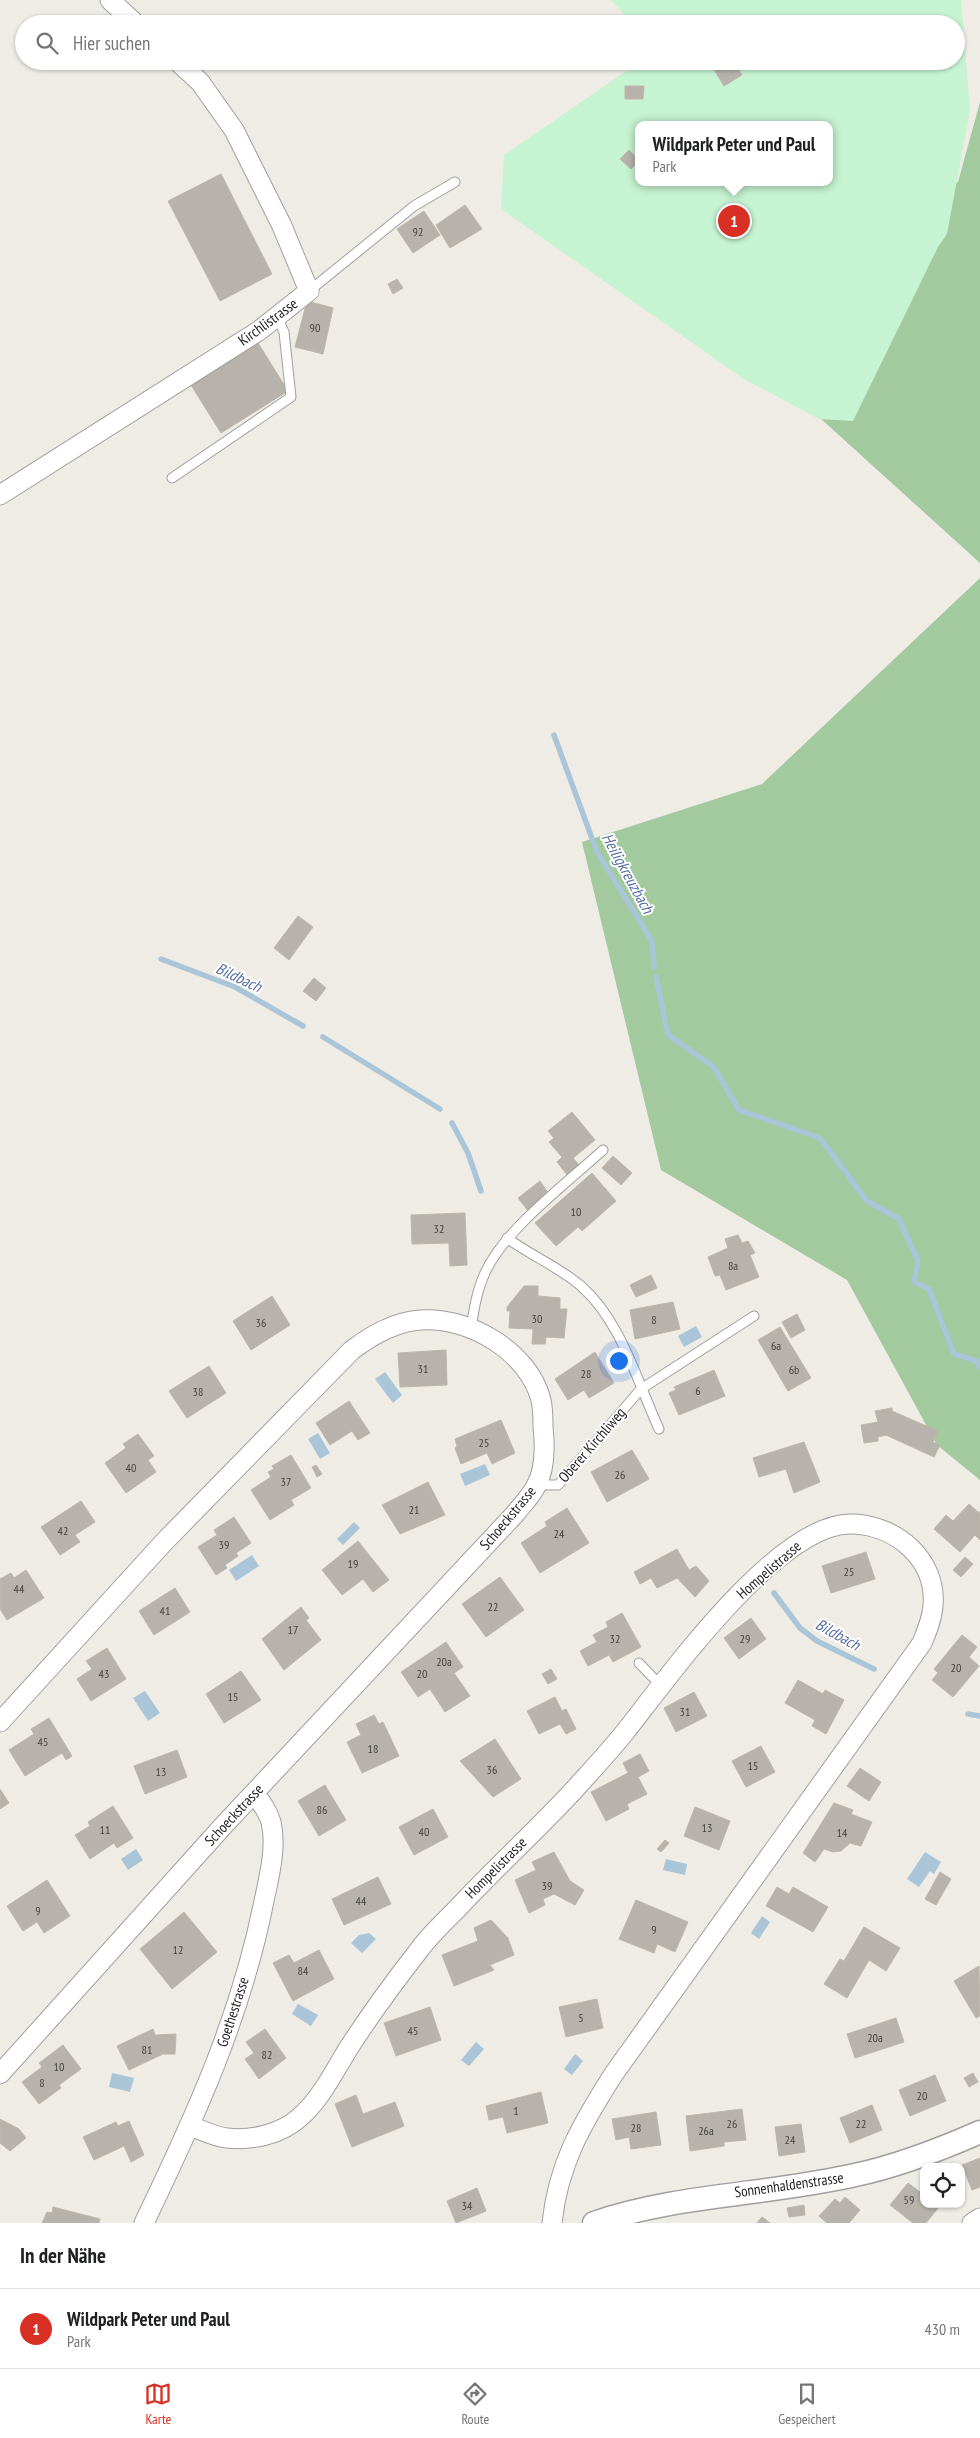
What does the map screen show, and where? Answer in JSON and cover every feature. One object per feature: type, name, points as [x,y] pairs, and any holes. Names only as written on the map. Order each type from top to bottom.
[{"type":"street","points":[[110,0],[126,15]]},
{"type":"street","name":"Kirchlistrasse","points":[[0,496],[277,317],[309,291],[282,226],[234,130],[200,82],[187,70]]},
{"type":"street","name":"Schoeckstrasse","points":[[0,1722],[165,1541],[352,1350],[374,1334],[399,1324],[421,1320],[442,1321],[471,1328],[500,1343],[526,1370],[541,1400],[545,1448],[537,1485],[516,1514],[254,1792],[0,2074]]},
{"type":"street","name":"Hompelistrasse","points":[[190,2126],[225,2138],[250,2139],[277,2132],[300,2118],[318,2096],[378,2003],[422,1946],[573,1791],[624,1734],[660,1686],[721,1613],[801,1541],[821,1530],[844,1523],[880,1528],[902,1540],[918,1555],[930,1575],[933,1603],[930,1622],[922,1643],[613,2075],[587,2115],[566,2156],[554,2206],[552,2223]]},
{"type":"street","name":"Goethestrasse","points":[[144,2223],[190,2126],[228,2036],[260,1922],[270,1872],[271,1822],[265,1808],[254,1792]]},
{"type":"street","name":"Sonnenhaldenstrasse","points":[[594,2223],[650,2207],[855,2175],[922,2157],[980,2132]]},
{"type":"street","points":[[972,2223],[980,2218]]},
{"type":"lane","points":[[309,291],[414,206],[455,182]]},
{"type":"lane","points":[[172,478],[292,397],[284,332],[277,317]]},
{"type":"lane","points":[[471,1328],[476,1297],[485,1272],[507,1238],[603,1150]]},
{"type":"lane","name":"Oberer Kirchliweg","points":[[507,1238],[579,1285],[595,1300],[610,1321],[659,1429]]},
{"type":"lane","name":"Oberer Kirchliweg","points":[[537,1485],[558,1485],[641,1390],[754,1316]]},
{"type":"lane","points":[[639,1663],[660,1686]]},
{"type":"green space","points":[[611,0],[961,0],[962,15],[625,15]]},
{"type":"green space","points":[[965,49],[970,110],[947,234],[938,247],[853,421],[819,419],[744,379],[501,209],[504,155],[628,70],[965,70]]},
{"type":"green space","points":[[980,102],[980,563],[820,418],[820,227],[958,182]]},
{"type":"green space","points":[[980,578],[980,1480],[937,1445],[847,1280],[661,1170],[582,842],[762,784]]},
{"type":"water","points":[[696,1326],[702,1337],[684,1347],[678,1336]]},
{"type":"water","points":[[385,1372],[402,1395],[393,1403],[375,1379]]},
{"type":"water","points":[[318,1433],[330,1453],[320,1459],[308,1439]]},
{"type":"water","points":[[485,1464],[490,1475],[465,1486],[460,1474]]},
{"type":"water","points":[[354,1522],[360,1528],[343,1545],[337,1539]]},
{"type":"water","points":[[252,1555],[259,1566],[236,1581],[229,1570]]},
{"type":"water","points":[[145,1691],[160,1713],[148,1721],[133,1698]]},
{"type":"water","points":[[136,1849],[143,1860],[128,1870],[121,1859]]},
{"type":"water","points":[[925,1852],[941,1862],[934,1874],[930,1871],[919,1887],[907,1879]]},
{"type":"water","points":[[666,1859],[687,1864],[685,1875],[663,1870]]},
{"type":"water","points":[[762,1916],[770,1922],[759,1939],[751,1933]]},
{"type":"water","points":[[369,1933],[376,1939],[362,1953],[351,1943],[359,1935]]},
{"type":"water","points":[[298,2004],[318,2015],[311,2026],[292,2014]]},
{"type":"water","points":[[476,2042],[484,2049],[469,2066],[461,2060]]},
{"type":"water","points":[[575,2054],[583,2061],[572,2075],[564,2069]]},
{"type":"water","points":[[112,2073],[134,2078],[130,2092],[109,2087]]},
{"type":"building","points":[[714,70],[739,70],[742,75],[724,86]]},
{"type":"building","points":[[625,86],[644,86],[643,99],[625,99]]},
{"type":"building","points":[[629,150],[635,157],[635,165],[631,169],[620,159]]},
{"type":"building","points":[[221,174],[272,274],[220,301],[168,201]]},
{"type":"building","points":[[465,205],[482,229],[450,248],[436,225]]},
{"type":"building","points":[[424,211],[440,235],[413,253],[397,229]]},
{"type":"building","points":[[397,279],[403,288],[393,294],[388,284]]},
{"type":"building","points":[[307,301],[333,308],[323,354],[295,347]]},
{"type":"building","points":[[258,343],[288,391],[221,433],[191,385]]},
{"type":"building","points":[[298,916],[313,927],[289,960],[274,948]]},
{"type":"building","points":[[314,978],[326,988],[316,1001],[303,991]]},
{"type":"building","points":[[572,1112],[595,1140],[573,1158],[580,1166],[568,1176],[557,1162],[562,1157],[549,1142],[554,1138],[548,1131]]},
{"type":"building","points":[[613,1156],[632,1173],[621,1185],[602,1168]]},
{"type":"building","points":[[592,1173],[616,1201],[582,1231],[578,1227],[556,1246],[535,1223]]},
{"type":"building","points":[[540,1181],[550,1196],[529,1212],[518,1198]]},
{"type":"building","points":[[465,1213],[467,1265],[450,1266],[449,1243],[412,1244],[411,1215]]},
{"type":"building","points":[[738,1235],[742,1243],[748,1241],[755,1253],[750,1255],[759,1277],[726,1290],[720,1275],[715,1276],[708,1257],[728,1248],[725,1239]]},
{"type":"building","points":[[651,1275],[657,1288],[636,1297],[630,1285]]},
{"type":"building","points":[[524,1286],[538,1286],[538,1296],[560,1298],[560,1309],[567,1309],[564,1338],[546,1337],[545,1344],[532,1344],[533,1329],[509,1328],[510,1311],[507,1311],[507,1307]]},
{"type":"building","points":[[272,1296],[290,1325],[251,1350],[233,1321]]},
{"type":"building","points":[[673,1302],[680,1329],[635,1339],[630,1310]]},
{"type":"building","points":[[797,1314],[805,1330],[791,1338],[782,1322]]},
{"type":"building","points":[[780,1327],[811,1378],[788,1391],[758,1340]]},
{"type":"building","points":[[446,1350],[447,1385],[400,1387],[398,1353]]},
{"type":"building","points":[[595,1352],[614,1383],[589,1398],[584,1390],[568,1400],[555,1379]]},
{"type":"building","points":[[209,1366],[226,1393],[187,1418],[169,1391]]},
{"type":"building","points":[[714,1370],[725,1396],[679,1415],[669,1393],[676,1390],[674,1387]]},
{"type":"building","points":[[349,1401],[370,1433],[358,1440],[352,1431],[330,1445],[316,1423]]},
{"type":"building","points":[[892,1408],[892,1411],[938,1431],[933,1442],[940,1445],[934,1457],[886,1435],[878,1437],[878,1441],[864,1443],[861,1425],[878,1422],[875,1411]]},
{"type":"building","points":[[501,1420],[515,1453],[492,1464],[487,1453],[461,1464],[455,1448],[457,1446],[455,1439]]},
{"type":"building","points":[[138,1434],[154,1456],[148,1460],[156,1472],[126,1493],[105,1463],[126,1448],[123,1444]]},
{"type":"building","points":[[804,1442],[820,1482],[794,1493],[786,1469],[759,1477],[753,1458]]},
{"type":"building","points":[[632,1450],[649,1479],[607,1502],[591,1472]]},
{"type":"building","points":[[291,1455],[311,1488],[291,1500],[294,1505],[270,1520],[251,1490],[271,1477],[268,1472],[274,1469],[272,1466]]},
{"type":"building","points":[[316,1465],[322,1474],[317,1477],[312,1467]]},
{"type":"building","points":[[428,1482],[445,1515],[400,1534],[382,1505]]},
{"type":"building","points":[[81,1501],[95,1522],[75,1535],[80,1542],[60,1555],[41,1527]]},
{"type":"building","points":[[969,1504],[979,1513],[980,1511],[980,1540],[975,1535],[960,1552],[934,1529],[946,1515],[953,1521]]},
{"type":"building","points":[[567,1508],[589,1543],[540,1573],[521,1543],[547,1526],[545,1522]]},
{"type":"building","points":[[234,1517],[251,1543],[236,1553],[238,1556],[225,1565],[227,1568],[216,1575],[198,1547],[217,1535],[214,1530]]},
{"type":"building","points":[[358,1541],[389,1580],[373,1592],[363,1579],[342,1595],[322,1570]]},
{"type":"building","points":[[677,1549],[689,1570],[696,1566],[709,1581],[695,1597],[677,1578],[657,1588],[651,1578],[640,1584],[634,1572]]},
{"type":"building","points":[[866,1552],[875,1579],[831,1593],[822,1566]]},
{"type":"building","points":[[965,1557],[973,1564],[961,1577],[953,1570]]},
{"type":"building","points":[[26,1570],[44,1598],[7,1620],[0,1609],[0,1579],[11,1573],[14,1578]]},
{"type":"building","points":[[500,1577],[524,1610],[486,1637],[462,1604]]},
{"type":"building","points":[[175,1588],[190,1612],[154,1635],[139,1611]]},
{"type":"building","points":[[301,1607],[309,1618],[306,1620],[321,1640],[284,1670],[262,1639]]},
{"type":"building","points":[[622,1613],[641,1647],[613,1662],[609,1655],[588,1666],[580,1651],[597,1642],[593,1635],[608,1627],[606,1622]]},
{"type":"building","points":[[751,1618],[766,1639],[739,1659],[724,1638]]},
{"type":"building","points":[[962,1635],[977,1647],[969,1657],[979,1666],[953,1697],[932,1680],[938,1673],[934,1669]]},
{"type":"building","points":[[446,1642],[463,1667],[454,1673],[470,1696],[445,1712],[430,1689],[418,1697],[401,1672]]},
{"type":"building","points":[[107,1648],[126,1679],[91,1701],[77,1679],[92,1669],[86,1661]]},
{"type":"building","points":[[551,1669],[557,1679],[548,1684],[542,1674]]},
{"type":"building","points":[[241,1671],[261,1700],[224,1723],[206,1694]]},
{"type":"building","points":[[798,1680],[823,1694],[825,1690],[844,1700],[826,1734],[812,1726],[815,1720],[785,1703]]},
{"type":"building","points":[[694,1692],[707,1716],[676,1732],[664,1708]]},
{"type":"building","points":[[555,1697],[562,1711],[566,1709],[576,1729],[566,1734],[560,1724],[539,1734],[527,1711]]},
{"type":"building","points":[[374,1715],[379,1724],[383,1722],[399,1756],[362,1773],[347,1742],[361,1735],[356,1724]]},
{"type":"building","points":[[49,1718],[72,1756],[66,1760],[62,1753],[25,1776],[9,1750],[34,1734],[31,1729]]},
{"type":"building","points":[[495,1739],[521,1779],[493,1797],[460,1761]]},
{"type":"building","points":[[761,1746],[775,1772],[746,1787],[732,1761]]},
{"type":"building","points":[[177,1750],[187,1777],[145,1794],[134,1766]]},
{"type":"building","points":[[640,1754],[649,1771],[638,1777],[647,1794],[627,1804],[629,1809],[606,1821],[591,1792],[628,1773],[623,1763]]},
{"type":"building","points":[[860,1768],[881,1782],[869,1801],[847,1786]]},
{"type":"building","points":[[325,1785],[346,1820],[319,1836],[298,1801]]},
{"type":"building","points":[[0,1789],[9,1803],[0,1809]]},
{"type":"building","points":[[834,1803],[853,1810],[851,1814],[872,1822],[861,1846],[850,1843],[841,1851],[833,1852],[824,1849],[815,1862],[803,1853]]},
{"type":"building","points":[[113,1806],[133,1838],[117,1848],[114,1843],[90,1859],[75,1835],[90,1826],[88,1822]]},
{"type":"building","points":[[695,1807],[730,1821],[719,1850],[684,1836]]},
{"type":"building","points":[[433,1809],[448,1837],[414,1855],[399,1827]]},
{"type":"building","points":[[665,1840],[669,1843],[661,1852],[657,1849]]},
{"type":"building","points":[[554,1852],[570,1881],[584,1890],[575,1905],[554,1894],[543,1899],[545,1905],[529,1913],[515,1880],[536,1870],[532,1862]]},
{"type":"building","points":[[940,1872],[951,1879],[936,1905],[925,1899]]},
{"type":"building","points":[[378,1877],[391,1904],[344,1925],[332,1899]]},
{"type":"building","points":[[47,1880],[70,1916],[44,1933],[37,1922],[23,1931],[7,1906]]},
{"type":"building","points":[[777,1887],[789,1894],[793,1887],[828,1907],[813,1932],[766,1906]]},
{"type":"building","points":[[636,1900],[688,1922],[675,1952],[657,1944],[654,1953],[619,1939]]},
{"type":"building","points":[[184,1912],[217,1952],[172,1989],[140,1949]]},
{"type":"building","points":[[491,1920],[508,1938],[514,1955],[490,1965],[494,1970],[454,1986],[442,1955],[478,1941],[474,1928]]},
{"type":"building","points":[[864,1927],[900,1948],[886,1971],[869,1960],[847,1998],[824,1984],[840,1959],[844,1961]]},
{"type":"building","points":[[319,1950],[334,1979],[293,2001],[273,1963],[289,1955],[294,1963]]},
{"type":"building","points":[[979,1966],[980,2016],[976,2018],[954,1981]]},
{"type":"building","points":[[597,1999],[603,2028],[566,2037],[559,2007]]},
{"type":"building","points":[[430,2007],[441,2040],[396,2056],[384,2023]]},
{"type":"building","points":[[896,2018],[904,2042],[855,2058],[847,2034]]},
{"type":"building","points":[[153,2029],[155,2035],[176,2034],[175,2054],[163,2054],[129,2070],[117,2046]]},
{"type":"building","points":[[265,2029],[286,2058],[259,2079],[245,2059],[254,2053],[246,2042]]},
{"type":"building","points":[[63,2045],[81,2069],[59,2085],[61,2088],[39,2104],[22,2082],[42,2067],[39,2063]]},
{"type":"building","points":[[973,2073],[978,2082],[969,2087],[964,2078]]},
{"type":"building","points":[[935,2075],[946,2101],[910,2116],[899,2090]]},
{"type":"building","points":[[541,2092],[548,2123],[507,2133],[503,2117],[489,2120],[486,2106]]},
{"type":"building","points":[[356,2095],[363,2114],[395,2102],[404,2126],[352,2147],[335,2104]]},
{"type":"building","points":[[872,2105],[882,2130],[850,2143],[840,2118]]},
{"type":"building","points":[[742,2109],[746,2140],[724,2142],[724,2146],[690,2151],[686,2116]]},
{"type":"building","points":[[656,2112],[661,2145],[631,2149],[629,2137],[616,2140],[612,2119]]},
{"type":"building","points":[[0,2119],[19,2129],[26,2138],[10,2151],[0,2143]]},
{"type":"building","points":[[129,2121],[144,2155],[131,2162],[124,2146],[94,2160],[83,2137],[116,2122],[118,2126]]},
{"type":"building","points":[[801,2124],[805,2152],[779,2156],[775,2127]]},
{"type":"building","points":[[980,2158],[980,2187],[972,2190],[965,2172],[965,2164]]},
{"type":"building","points":[[908,2183],[920,2192],[920,2208],[938,2208],[926,2223],[913,2223],[890,2205]]},
{"type":"building","points":[[477,2188],[486,2211],[456,2223],[447,2201]]},
{"type":"building","points":[[845,2197],[860,2210],[849,2223],[827,2223],[819,2216],[835,2199],[840,2203]]},
{"type":"building","points":[[804,2205],[805,2215],[789,2217],[787,2208]]},
{"type":"building","points":[[53,2207],[100,2219],[99,2223],[42,2223],[47,2212],[52,2213]]},
{"type":"building","points":[[762,2217],[770,2223],[757,2223]]},
{"type":"waterway","name":"Heiligkreuzbach","points":[[554,735],[597,852],[652,941],[654,967]]},
{"type":"waterway","name":"Bildbach","points":[[161,959],[235,987],[303,1026]]},
{"type":"waterway","name":"Heiligkreuzbach","points":[[656,977],[668,1035],[714,1067],[739,1110],[820,1138],[867,1201],[899,1219],[918,1261],[914,1282],[929,1289],[954,1354],[977,1361],[980,1367]]},
{"type":"waterway","name":"Bildbach","points":[[323,1037],[440,1109]]},
{"type":"waterway","name":"Bildbach","points":[[452,1123],[468,1153],[481,1191]]},
{"type":"waterway","name":"Bildbach","points":[[774,1593],[800,1628],[817,1641],[874,1669]]},
{"type":"waterway","name":"Bildbach","points":[[968,1714],[980,1716]]},
{"type":"place","name":"Wildpark Peter und Paul","points":[[734,221]]}]
